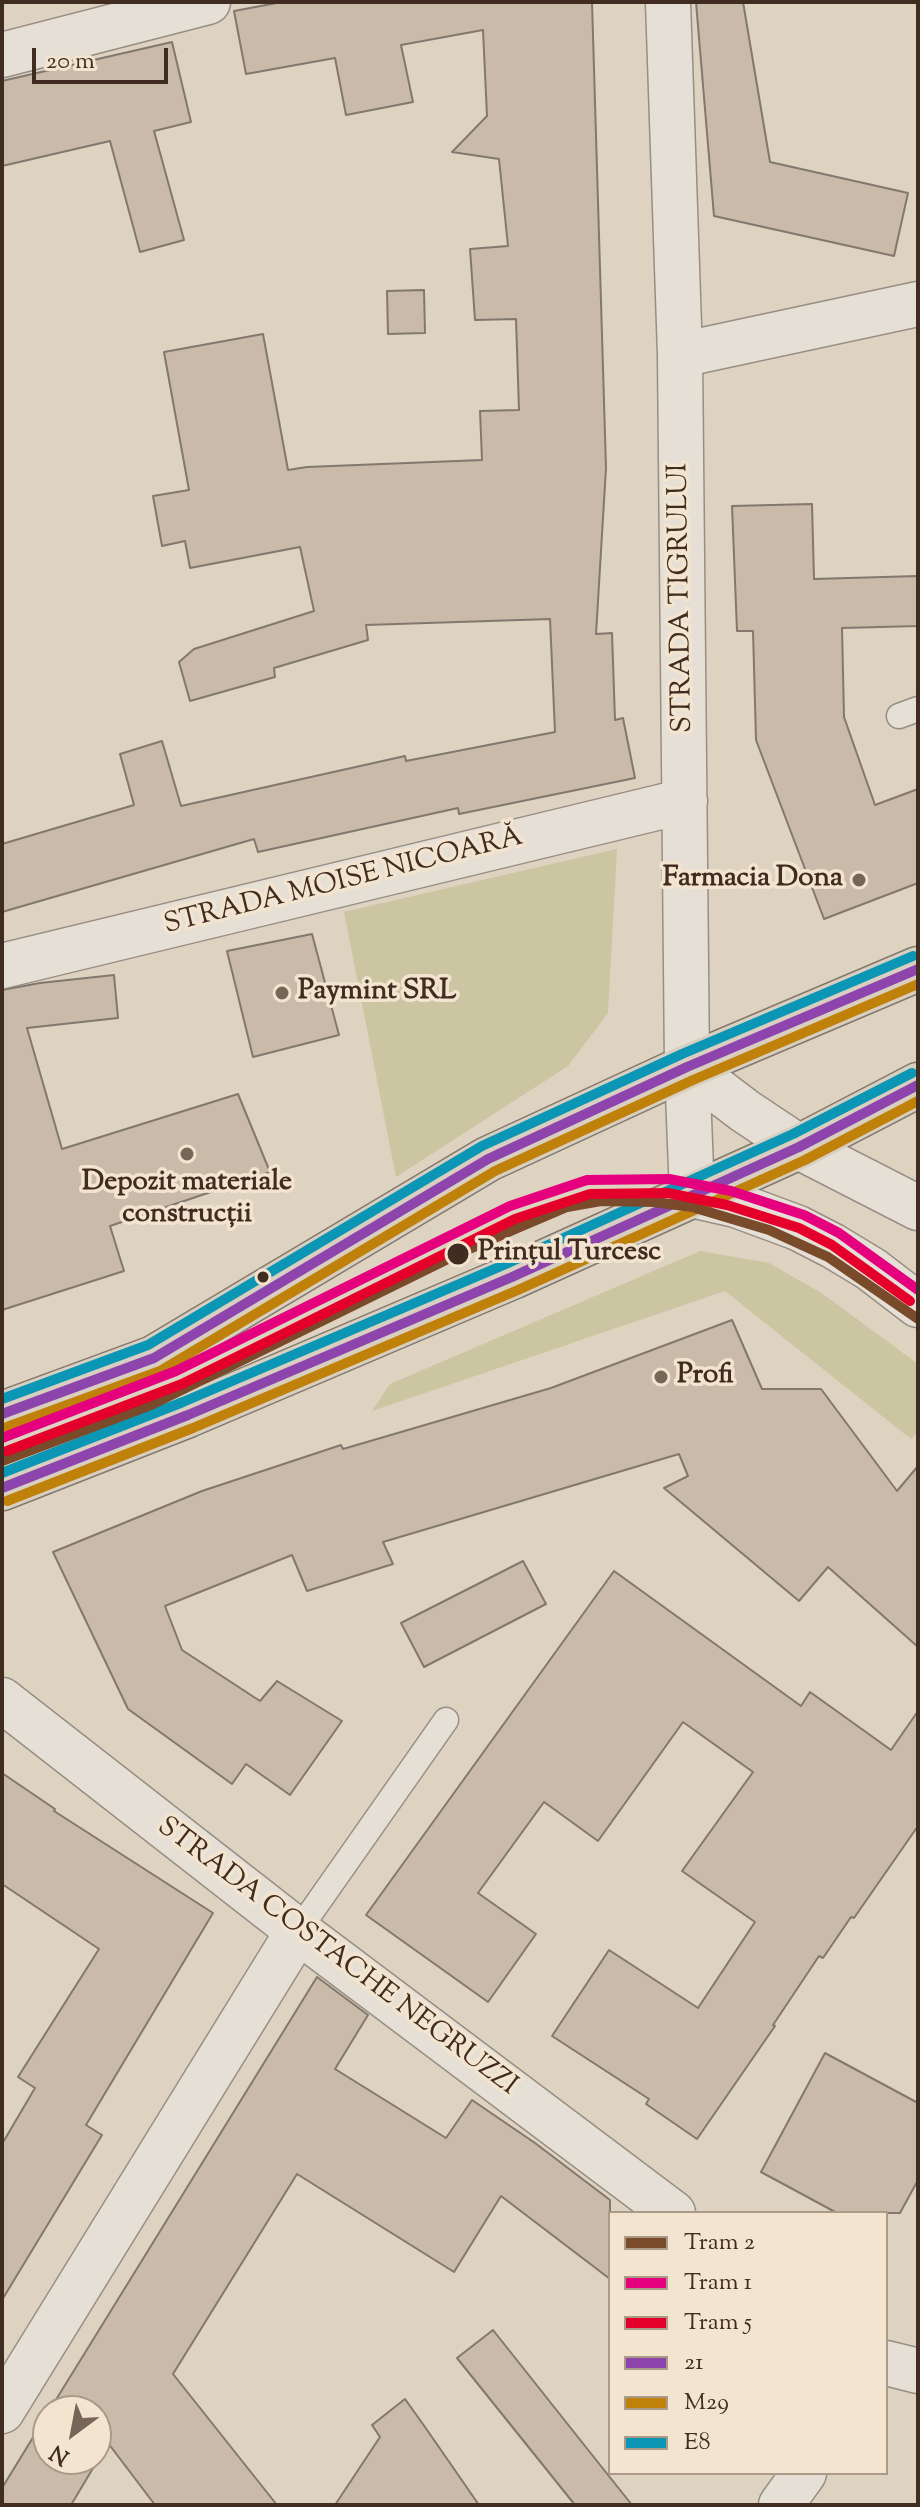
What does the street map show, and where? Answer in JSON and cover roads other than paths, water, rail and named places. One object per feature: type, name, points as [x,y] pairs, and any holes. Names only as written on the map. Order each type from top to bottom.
[{"type":"main road","points":[[2,1414],[154,1358],[488,1159],[687,1067],[918,969]]},
{"type":"main road","points":[[2,1488],[188,1415],[512,1277],[799,1147],[918,1085]]},
{"type":"street","points":[[2,55],[208,2]]},
{"type":"street","name":"STRADA TIGRULUI","points":[[668,2],[680,355],[687,1067],[692,1195]]},
{"type":"street","points":[[680,355],[918,304]]},
{"type":"street","name":"STRADA MOISE NICOARĂ","points":[[2,966],[685,801]]},
{"type":"street","points":[[687,1067],[799,1147],[918,1208]]},
{"type":"street","points":[[692,1195],[736,1205],[798,1228],[871,1269],[918,1305]]},
{"type":"street","name":"STRADA COSTACHE NEGRUZZI","points":[[2,1700],[298,1931],[670,2211]]},
{"type":"street","points":[[3,2408],[298,1931]]},
{"type":"street","points":[[888,2364],[918,2371]]},
{"type":"street","points":[[781,2505],[803,2475]]},
{"type":"lane","points":[[298,1931],[446,1720]]},
{"type":"tram line","name":"1","points":[[2,1438],[176,1371],[510,1206],[587,1180],[669,1179],[731,1191],[804,1215],[839,1233],[918,1290]]},
{"type":"tram line","name":"5","points":[[7,1451],[182,1384],[515,1219],[590,1194],[668,1193],[727,1205],[799,1228],[832,1245],[910,1301]]},
{"type":"tram line","name":"2","points":[[2,1461],[151,1405],[458,1254],[520,1227],[567,1207],[601,1201],[654,1202],[692,1207],[769,1230],[828,1257],[918,1319]]},
{"type":"place","name":"Farmacia Dona","points":[[859,880]]},
{"type":"place","name":"Paymint SRL","points":[[282,993]]},
{"type":"place","name":"Depozit materiale construcții","points":[[187,1154]]},
{"type":"place","name":"Prințul Turcesc","points":[[458,1254]]},
{"type":"place","name":"Profi","points":[[661,1377]]}]
